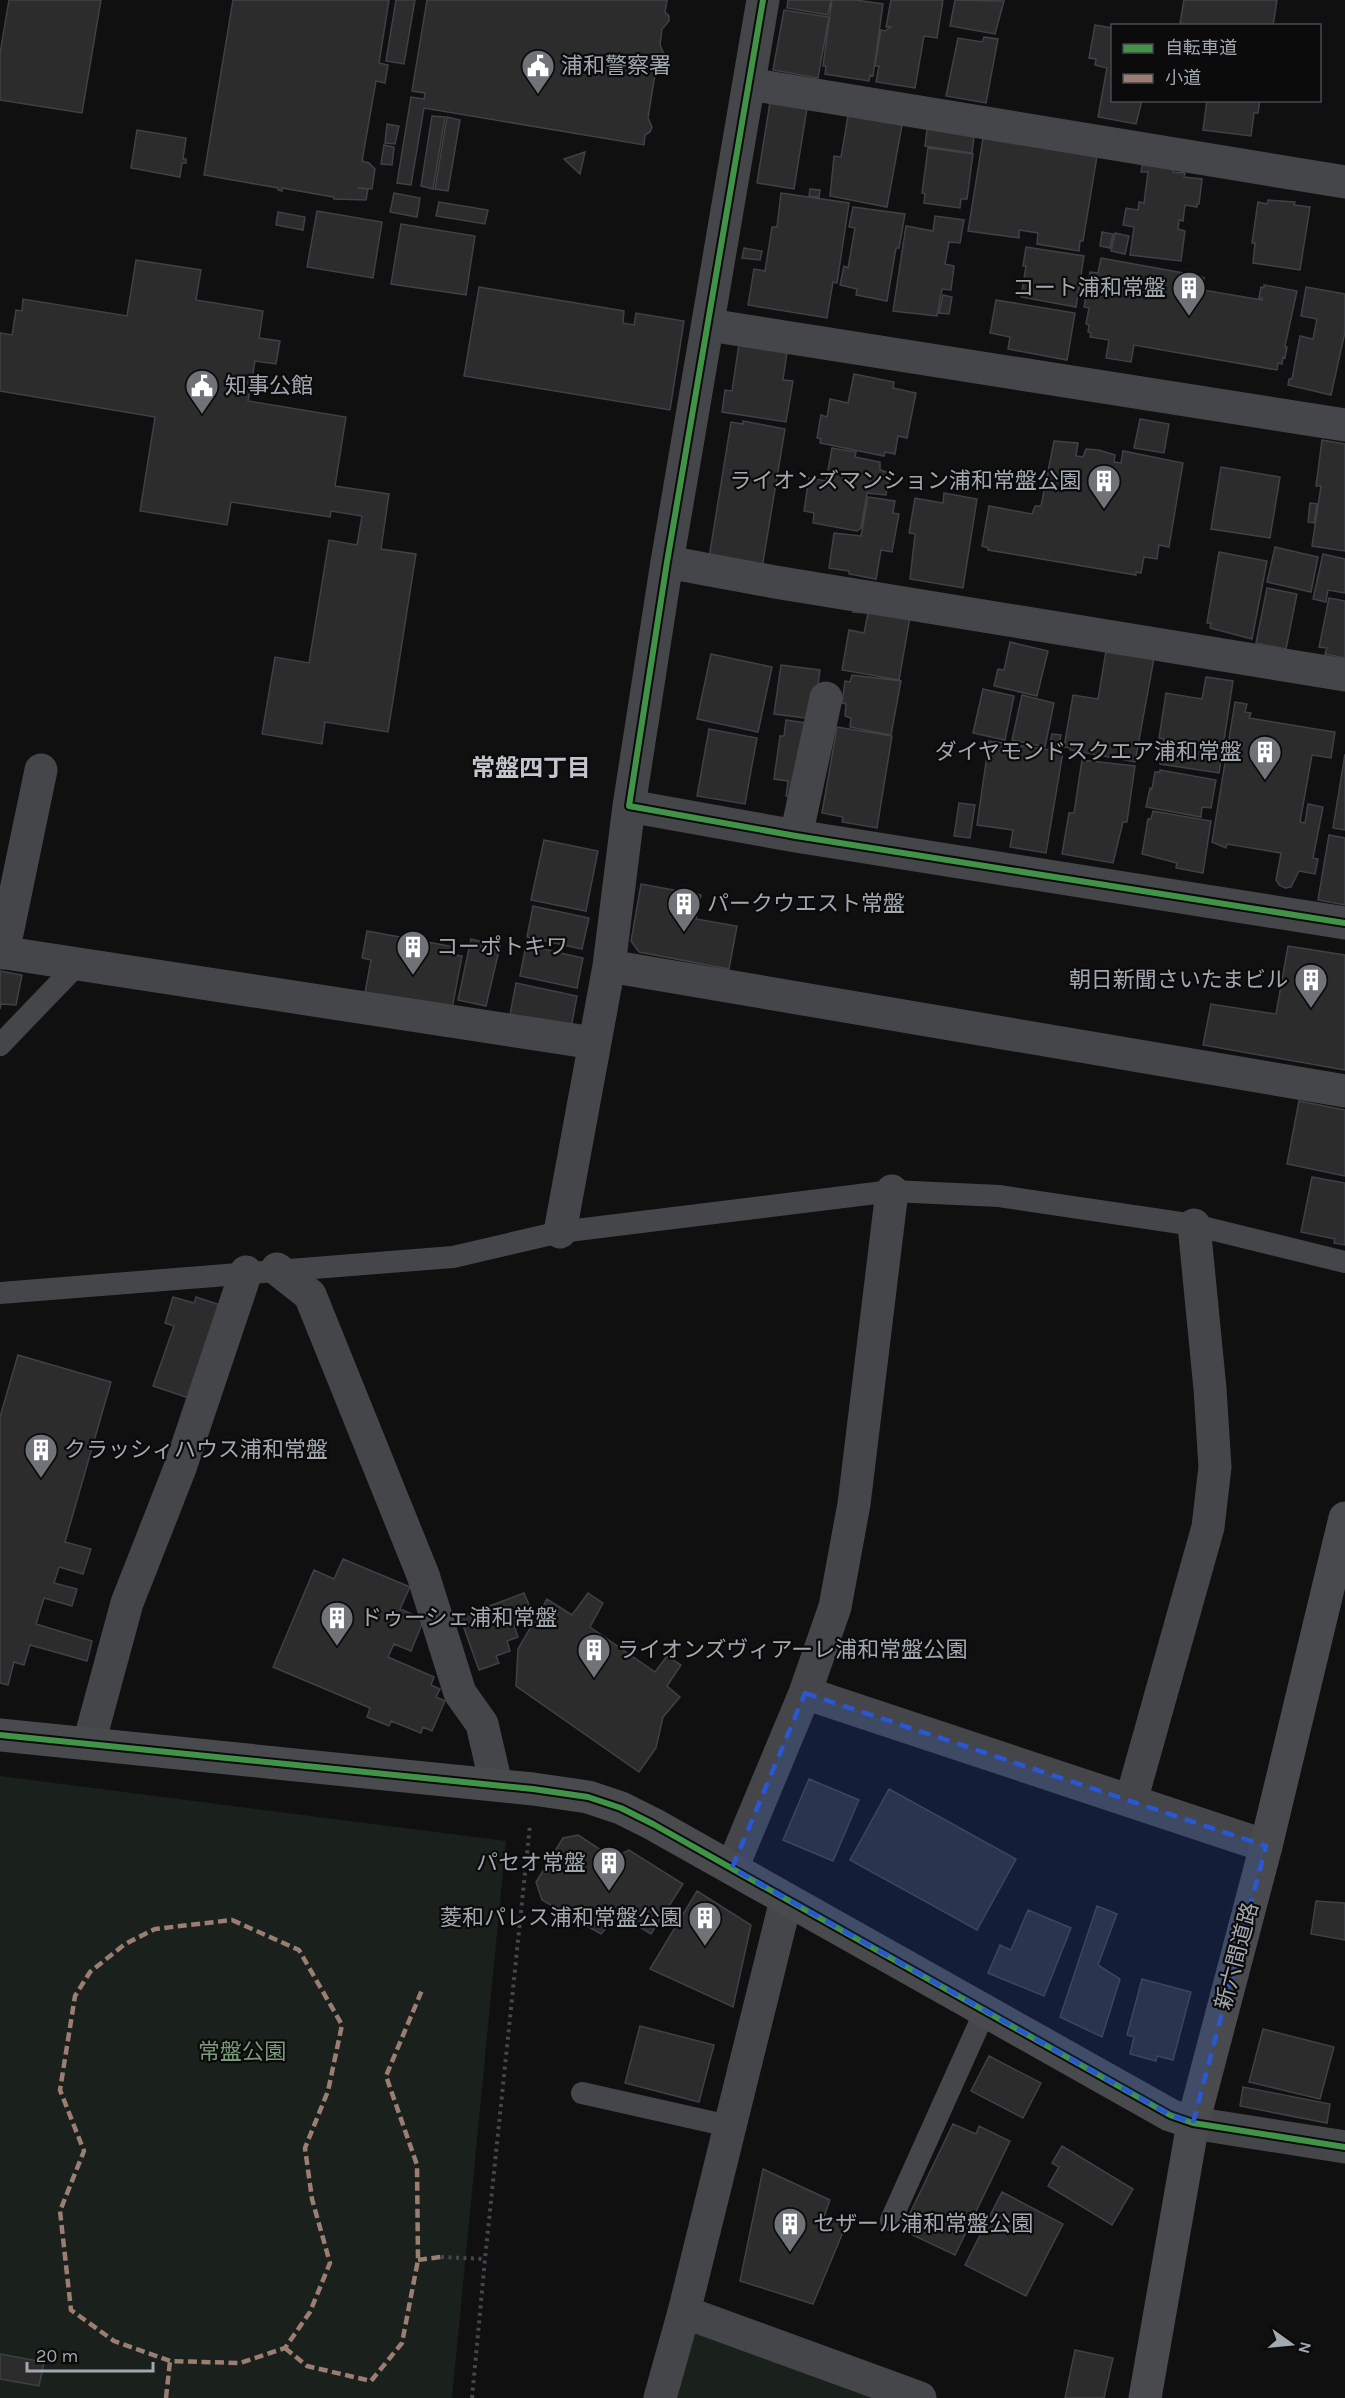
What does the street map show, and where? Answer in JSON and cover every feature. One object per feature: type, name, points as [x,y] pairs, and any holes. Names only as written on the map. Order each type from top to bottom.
[{"type":"street","points":[[560,1233],[609,966],[629,806],[667,562],[763,0]]},
{"type":"street","points":[[749,84],[1345,182]]},
{"type":"street","points":[[709,325],[1345,425]]},
{"type":"street","points":[[667,562],[774,582],[1345,675]]},
{"type":"street","points":[[796,836],[826,698]]},
{"type":"street","points":[[41,770],[2,952],[594,1043]]},
{"type":"street","points":[[629,806],[796,836],[1345,923]]},
{"type":"street","points":[[609,966],[1345,1091]]},
{"type":"street","points":[[732,1868],[805,1693],[835,1607],[854,1504],[892,1191]]},
{"type":"street","points":[[1131,1801],[1208,1527],[1214,1477],[1210,1389],[1194,1225]]},
{"type":"street","points":[[88,1743],[127,1604],[261,1271],[310,1295],[423,1575],[460,1693],[482,1724],[496,1784]]},
{"type":"street","name":"新六間道路","points":[[1145,2398],[1194,2123],[1266,1846],[1345,1518]]},
{"type":"street","points":[[805,1693],[1266,1846]]},
{"type":"street","points":[[0,1735],[496,1784],[588,1797],[621,1808],[732,1868],[1170,2115],[1194,2123],[1345,2147]]},
{"type":"street","points":[[660,2398],[684,2312],[786,1900]]},
{"type":"street","points":[[684,2312],[920,2398]]},
{"type":"lane","points":[[0,1045],[77,965]]},
{"type":"lane","points":[[0,1293],[453,1257],[560,1233],[892,1191],[999,1196],[1194,1225],[1345,1262]]},
{"type":"lane","points":[[891,2220],[985,2011]]},
{"type":"lane","points":[[582,2093],[729,2126]]},
{"type":"path","points":[[472,2398],[484,2259],[533,1789]]},
{"type":"path","points":[[441,2258],[484,2259]]},
{"type":"highlighted area","points":[[805,1693],[1266,1846],[1193,2123],[1170,2115],[732,1868]]},
{"type":"green space","name":"常盤公園","points":[[0,1776],[506,1841],[452,2398],[0,2398]]},
{"type":"green space","points":[[690,2331],[872,2398],[675,2398]]},
{"type":"building","points":[[9,0],[101,0],[82,113],[0,100],[0,54]]},
{"type":"building","points":[[233,0],[389,0],[379,63],[388,65],[385,83],[376,81],[362,161],[369,163],[375,169],[372,189],[358,188],[368,189],[366,200],[334,199],[282,188],[282,191],[278,188],[204,175]]},
{"type":"building","points":[[396,0],[415,0],[404,64],[386,61]]},
{"type":"building","name":"浦和警察署","points":[[427,0],[667,0],[665,12],[669,16],[669,21],[662,29],[660,45],[664,54],[657,62],[648,118],[652,127],[645,135],[644,145],[424,108],[411,185],[397,183],[411,97],[424,99],[425,93],[412,91]]},
{"type":"building","points":[[788,0],[831,0],[828,15],[787,8]]},
{"type":"building","points":[[832,0],[856,0],[883,4],[873,76],[870,75],[869,81],[825,74],[826,66],[823,66]]},
{"type":"building","points":[[891,0],[943,0],[937,38],[924,36],[915,88],[876,82],[879,66],[875,66],[881,30],[885,31],[891,27],[886,27]]},
{"type":"building","points":[[955,0],[1004,1],[995,34],[950,26]]},
{"type":"building","points":[[1184,0],[1277,0],[1273,24],[1180,23]]},
{"type":"building","points":[[784,10],[829,17],[818,78],[773,70]]},
{"type":"building","points":[[1095,25],[1111,28],[1111,102],[1142,102],[1136,124],[1098,117],[1107,68],[1095,65],[1096,59],[1089,58]]},
{"type":"building","points":[[984,37],[998,39],[986,103],[946,96],[958,38],[982,42]]},
{"type":"building","points":[[771,96],[808,102],[794,189],[757,183]]},
{"type":"building","points":[[1207,102],[1260,102],[1258,113],[1254,113],[1251,136],[1203,130]]},
{"type":"building","points":[[432,116],[445,117],[433,189],[421,186]]},
{"type":"building","points":[[848,116],[903,120],[887,207],[830,196],[834,156],[841,157]]},
{"type":"building","points":[[447,117],[460,120],[448,191],[435,189]]},
{"type":"building","points":[[928,122],[975,129],[972,153],[925,146]]},
{"type":"building","points":[[387,124],[399,126],[395,144],[385,143]]},
{"type":"building","points":[[137,130],[186,138],[183,159],[186,159],[186,163],[182,163],[180,177],[131,168]]},
{"type":"building","points":[[983,138],[1097,156],[1083,241],[1080,241],[1079,251],[1037,244],[1038,233],[1019,230],[1019,238],[968,231]]},
{"type":"building","points":[[384,145],[394,147],[392,165],[381,164]]},
{"type":"building","points":[[928,148],[973,154],[967,199],[961,199],[960,208],[924,203],[925,194],[922,193]]},
{"type":"building","points":[[585,152],[580,174],[564,159]]},
{"type":"building","points":[[1144,154],[1175,158],[1173,172],[1185,173],[1184,177],[1202,179],[1199,204],[1197,207],[1185,205],[1183,221],[1179,220],[1178,229],[1185,231],[1181,261],[1130,255],[1134,227],[1123,225],[1126,208],[1138,210],[1139,202],[1144,203],[1148,172],[1141,172]]},
{"type":"building","points":[[810,189],[820,190],[819,197],[809,196]]},
{"type":"building","points":[[394,193],[420,198],[417,217],[390,212]]},
{"type":"building","points":[[781,193],[849,203],[837,283],[833,282],[827,318],[748,305],[754,269],[765,271],[772,227],[777,227]]},
{"type":"building","points":[[1268,200],[1295,202],[1294,205],[1310,207],[1300,270],[1253,263],[1255,243],[1252,243],[1258,202],[1267,204]]},
{"type":"building","points":[[439,202],[488,210],[485,224],[436,216]]},
{"type":"building","points":[[853,207],[905,214],[899,248],[896,248],[887,301],[856,295],[857,289],[840,285],[844,266],[848,268],[855,228],[849,227]]},
{"type":"building","points":[[317,211],[382,222],[373,278],[307,267]]},
{"type":"building","points":[[278,212],[305,217],[303,230],[276,225]]},
{"type":"building","points":[[935,216],[964,220],[960,243],[949,242],[945,264],[954,266],[951,290],[942,289],[937,316],[893,311],[906,226],[933,231]]},
{"type":"building","points":[[401,224],[475,236],[466,295],[391,284]]},
{"type":"building","points":[[1102,232],[1113,234],[1110,248],[1100,246]]},
{"type":"building","points":[[1115,233],[1129,236],[1125,254],[1111,251]]},
{"type":"building","points":[[1026,247],[1084,256],[1076,307],[1021,297],[1026,266],[1023,266]]},
{"type":"building","points":[[744,248],[762,251],[760,260],[742,258]]},
{"type":"building","name":"コート浦和常盤","points":[[1101,258],[1200,276],[1204,278],[1203,285],[1198,284],[1197,289],[1262,300],[1259,298],[1261,287],[1264,288],[1264,285],[1297,291],[1282,364],[1278,363],[1277,370],[1134,345],[1131,362],[1106,358],[1109,340],[1090,337],[1089,325],[1086,324],[1089,308],[1084,307],[1090,272],[1098,273]]},
{"type":"building","points":[[136,260],[201,270],[196,300],[263,311],[259,338],[280,341],[276,364],[255,361],[248,401],[346,417],[335,486],[389,494],[381,549],[416,554],[388,732],[325,722],[322,744],[262,734],[275,657],[309,663],[329,540],[357,545],[362,516],[331,511],[330,517],[231,502],[227,525],[140,511],[155,417],[0,391],[0,333],[12,335],[16,310],[22,311],[23,299],[127,316]]},
{"type":"building","points":[[479,287],[624,311],[623,323],[634,325],[636,313],[684,321],[670,410],[464,376]]},
{"type":"building","points":[[1306,287],[1345,294],[1345,332],[1331,395],[1288,385],[1289,379],[1292,379],[1300,336],[1313,339],[1317,319],[1301,316]]},
{"type":"building","points":[[943,295],[952,297],[949,314],[939,313]]},
{"type":"building","points":[[996,300],[1075,313],[1067,360],[1008,349],[1010,337],[990,333]]},
{"type":"building","points":[[739,344],[787,352],[783,380],[793,381],[786,422],[722,412],[725,390],[732,391]]},
{"type":"building","points":[[854,374],[894,382],[893,388],[916,393],[907,438],[898,436],[895,454],[885,452],[884,456],[820,443],[821,439],[817,438],[821,415],[827,417],[830,399],[848,403]]},
{"type":"building","points":[[1140,419],[1169,424],[1164,453],[1134,448]]},
{"type":"building","points":[[743,421],[785,429],[762,568],[709,558],[731,422],[743,424]]},
{"type":"building","points":[[1322,440],[1345,444],[1345,551],[1312,546],[1321,486],[1316,486]]},
{"type":"building","name":"ライオンズマンション浦和常盤公園","points":[[1054,441],[1078,443],[1076,456],[1083,457],[1086,449],[1099,450],[1115,455],[1114,462],[1121,463],[1123,451],[1183,463],[1169,547],[1159,545],[1157,559],[1144,557],[1141,573],[1136,572],[1136,575],[988,550],[982,546],[989,506],[1032,514],[1035,506],[1041,506]]},
{"type":"building","points":[[832,448],[856,452],[855,457],[880,462],[880,470],[890,473],[886,495],[867,493],[861,528],[857,531],[813,523],[814,513],[804,511],[809,478],[826,481]]},
{"type":"building","points":[[1221,467],[1280,477],[1270,538],[1211,529]]},
{"type":"building","points":[[944,493],[977,499],[963,588],[910,579],[915,534],[909,533],[915,498],[943,503]]},
{"type":"building","points":[[868,497],[895,501],[893,513],[899,514],[892,552],[881,550],[876,579],[829,568],[834,533],[861,536]]},
{"type":"building","points":[[1310,503],[1317,504],[1314,523],[1308,522]]},
{"type":"building","points":[[1275,547],[1318,557],[1311,592],[1267,582]]},
{"type":"building","points":[[1219,552],[1267,561],[1252,639],[1210,628],[1211,623],[1207,623]]},
{"type":"building","points":[[1323,554],[1345,559],[1345,593],[1328,590],[1326,602],[1313,599]]},
{"type":"building","points":[[1267,588],[1297,594],[1286,649],[1256,643]]},
{"type":"building","points":[[1329,598],[1345,601],[1345,658],[1325,654],[1327,648],[1319,647]]},
{"type":"building","points":[[854,605],[910,617],[899,680],[842,670],[849,630],[864,633],[868,613],[853,612]]},
{"type":"building","points":[[1010,642],[1048,651],[1037,696],[994,686],[998,669],[1004,670]]},
{"type":"building","points":[[1106,651],[1155,653],[1135,762],[1064,747],[1073,695],[1098,699]]},
{"type":"building","points":[[711,654],[772,667],[758,732],[697,719]]},
{"type":"building","points":[[781,665],[820,670],[813,719],[774,714]]},
{"type":"building","points":[[852,675],[901,681],[891,735],[850,727],[851,718],[845,716],[846,704],[842,703],[845,681],[850,682]]},
{"type":"building","points":[[1206,677],[1233,681],[1219,773],[1160,764],[1164,739],[1159,738],[1166,693],[1202,699]]},
{"type":"building","points":[[983,689],[1014,696],[1005,740],[973,733]]},
{"type":"building","points":[[1022,695],[1054,703],[1045,747],[1012,740]]},
{"type":"building","name":"ダイヤモンドスクエア浦和常盤","points":[[1235,702],[1247,704],[1245,712],[1251,713],[1249,718],[1335,732],[1331,758],[1312,755],[1300,822],[1305,823],[1308,804],[1323,807],[1313,858],[1318,859],[1315,874],[1299,871],[1291,887],[1285,888],[1276,880],[1281,853],[1227,844],[1226,848],[1212,842]]},
{"type":"building","points":[[786,720],[813,724],[802,799],[786,796],[788,781],[774,779],[780,736],[784,736]]},
{"type":"building","points":[[837,727],[892,736],[877,828],[842,822],[843,817],[822,813]]},
{"type":"building","points":[[709,729],[757,738],[745,804],[697,796]]},
{"type":"building","points":[[1052,734],[1061,735],[1058,750],[1049,748]]},
{"type":"building","points":[[989,741],[1063,752],[1046,853],[1010,847],[1013,830],[977,825]]},
{"type":"building","points":[[1345,754],[1345,830],[1333,828]]},
{"type":"building","points":[[1082,760],[1135,766],[1127,822],[1123,822],[1113,863],[1062,854],[1069,813],[1074,813]]},
{"type":"building","points":[[1160,770],[1216,780],[1211,808],[1202,807],[1201,817],[1146,807],[1155,772],[1160,772]]},
{"type":"building","points":[[959,803],[975,805],[970,838],[954,836]]},
{"type":"building","points":[[1153,811],[1211,821],[1203,873],[1176,868],[1177,863],[1142,854],[1148,819],[1151,819]]},
{"type":"building","points":[[1329,835],[1345,838],[1345,905],[1318,900]]},
{"type":"building","points":[[544,840],[598,851],[586,911],[531,900]]},
{"type":"building","name":"パークウエスト常盤","points":[[641,884],[701,895],[696,919],[737,926],[729,969],[639,952],[631,941]]},
{"type":"building","points":[[533,906],[589,918],[582,949],[527,937]]},
{"type":"building","name":"コーポトキワ","points":[[367,931],[455,947],[454,955],[462,956],[452,1009],[365,993],[371,960],[362,958]]},
{"type":"building","points":[[471,939],[500,946],[486,1006],[458,1000]]},
{"type":"building","points":[[526,945],[583,958],[577,988],[520,976]]},
{"type":"building","name":"朝日新聞さいたまビル","points":[[1288,946],[1345,955],[1345,1070],[1203,1045],[1211,1004],[1276,1014]]},
{"type":"building","points":[[0,971],[22,975],[16,1005],[1,1004],[0,1009]]},
{"type":"building","points":[[516,983],[577,996],[571,1028],[510,1015]]},
{"type":"building","points":[[1299,1101],[1345,1110],[1345,1176],[1287,1164]]},
{"type":"building","points":[[1312,1177],[1345,1183],[1345,1245],[1334,1243],[1335,1239],[1301,1232]]},
{"type":"building","points":[[173,1297],[194,1303],[196,1297],[220,1305],[189,1398],[153,1386],[174,1326],[165,1323]]},
{"type":"building","name":"クラッシィハウス浦和常盤","points":[[18,1355],[111,1382],[65,1542],[91,1549],[83,1574],[59,1567],[54,1583],[77,1589],[72,1606],[44,1598],[36,1624],[92,1641],[87,1661],[30,1645],[24,1665],[14,1662],[8,1685],[0,1683],[0,1417]]},
{"type":"building","name":"ドゥーシェ浦和常盤","points":[[343,1559],[410,1587],[400,1609],[424,1619],[411,1651],[394,1644],[388,1657],[434,1677],[431,1685],[440,1689],[436,1697],[445,1701],[432,1731],[423,1727],[421,1733],[391,1721],[389,1726],[367,1717],[370,1708],[273,1667],[314,1570],[334,1579]]},
{"type":"building","points":[[524,1593],[532,1612],[524,1615],[526,1621],[514,1625],[518,1637],[507,1641],[510,1651],[496,1656],[499,1663],[479,1670],[460,1617]]},
{"type":"building","name":"ライオンズヴィアーレ浦和常盤公園","points":[[588,1593],[603,1603],[590,1627],[655,1672],[667,1656],[681,1665],[667,1686],[680,1697],[663,1717],[656,1748],[639,1772],[516,1686],[518,1649],[547,1599],[572,1615]]},
{"type":"building","points":[[809,1779],[859,1800],[833,1861],[783,1840]]},
{"type":"building","points":[[889,1789],[1016,1859],[977,1930],[850,1860]]},
{"type":"building","name":"パセオ常盤","points":[[578,1835],[613,1858],[629,1850],[683,1884],[651,1934],[618,1914],[601,1934],[542,1900],[536,1882],[563,1838]]},
{"type":"building","name":"菱和パレス浦和常盤公園","points":[[697,1891],[751,1925],[733,2007],[650,1969]]},
{"type":"building","points":[[1316,1901],[1345,1903],[1345,1940],[1311,1934]]},
{"type":"building","points":[[1097,1906],[1117,1914],[1098,1965],[1120,1979],[1102,2037],[1060,2017]]},
{"type":"building","points":[[1028,1910],[1071,1928],[1044,1996],[988,1973],[1000,1945],[1011,1950]]},
{"type":"building","points":[[1142,1979],[1191,1992],[1173,2060],[1157,2056],[1156,2061],[1130,2054],[1134,2037],[1127,2035]]},
{"type":"building","points":[[640,2026],[714,2045],[699,2102],[625,2083]]},
{"type":"building","points":[[1263,2029],[1334,2047],[1320,2099],[1249,2082]]},
{"type":"building","points":[[989,2056],[1041,2083],[1023,2118],[971,2091]]},
{"type":"building","points":[[1243,2087],[1330,2104],[1327,2123],[1240,2106]]},
{"type":"building","points":[[953,2124],[976,2134],[979,2126],[1010,2141],[955,2255],[902,2230]]},
{"type":"building","points":[[1062,2146],[1133,2189],[1112,2225],[1048,2186],[1059,2167],[1052,2163]]},
{"type":"building","name":"セザール浦和常盤公園","points":[[763,2169],[830,2200],[824,2217],[846,2225],[813,2304],[740,2281]]},
{"type":"building","points":[[1002,2192],[1063,2224],[1026,2296],[965,2265]]},
{"type":"building","points":[[1075,2350],[1113,2358],[1104,2398],[1065,2398]]},
{"type":"building","points":[[0,2354],[44,2362],[39,2386],[0,2379]]},
{"type":"marked path","points":[[232,1920],[299,1950],[342,2025],[328,2091],[305,2148],[312,2199],[330,2263],[310,2312],[285,2348],[240,2363],[170,2361],[114,2341],[71,2310],[60,2211],[84,2151],[60,2090],[75,1996],[90,1972],[125,1944],[155,1929],[232,1920]]},
{"type":"marked path","points":[[285,2348],[307,2366],[371,2381],[402,2343],[418,2260],[417,2165],[386,2076],[422,1990]]},
{"type":"marked path","points":[[418,2260],[441,2257]]},
{"type":"marked path","points":[[166,2398],[170,2361]]},
{"type":"cycle path","points":[[763,0],[667,562],[629,806],[796,836],[1345,923]]},
{"type":"cycle path","points":[[0,1735],[533,1789],[588,1797],[621,1808],[653,1824],[1170,2115],[1193,2123],[1345,2147]]},
{"type":"place","name":"浦和警察署","points":[[538,95]]},
{"type":"place","name":"コート浦和常盤","points":[[1189,317]]},
{"type":"place","name":"知事公館","points":[[202,415]]},
{"type":"place","name":"ライオンズマンション浦和常盤公園","points":[[1104,510]]},
{"type":"place","name":"ダイヤモンドスクエア浦和常盤","points":[[1265,781]]},
{"type":"place","name":"パークウエスト常盤","points":[[684,933]]},
{"type":"place","name":"コーポトキワ","points":[[413,976]]},
{"type":"place","name":"朝日新聞さいたまビル","points":[[1311,1009]]},
{"type":"place","name":"クラッシィハウス浦和常盤","points":[[41,1479]]},
{"type":"place","name":"ドゥーシェ浦和常盤","points":[[337,1647]]},
{"type":"place","name":"ライオンズヴィアーレ浦和常盤公園","points":[[594,1679]]},
{"type":"place","name":"パセオ常盤","points":[[609,1892]]},
{"type":"place","name":"菱和パレス浦和常盤公園","points":[[705,1947]]},
{"type":"place","name":"セザール浦和常盤公園","points":[[790,2253]]},
{"type":"district","name":"常盤四丁目","points":[[531,768]]}]
